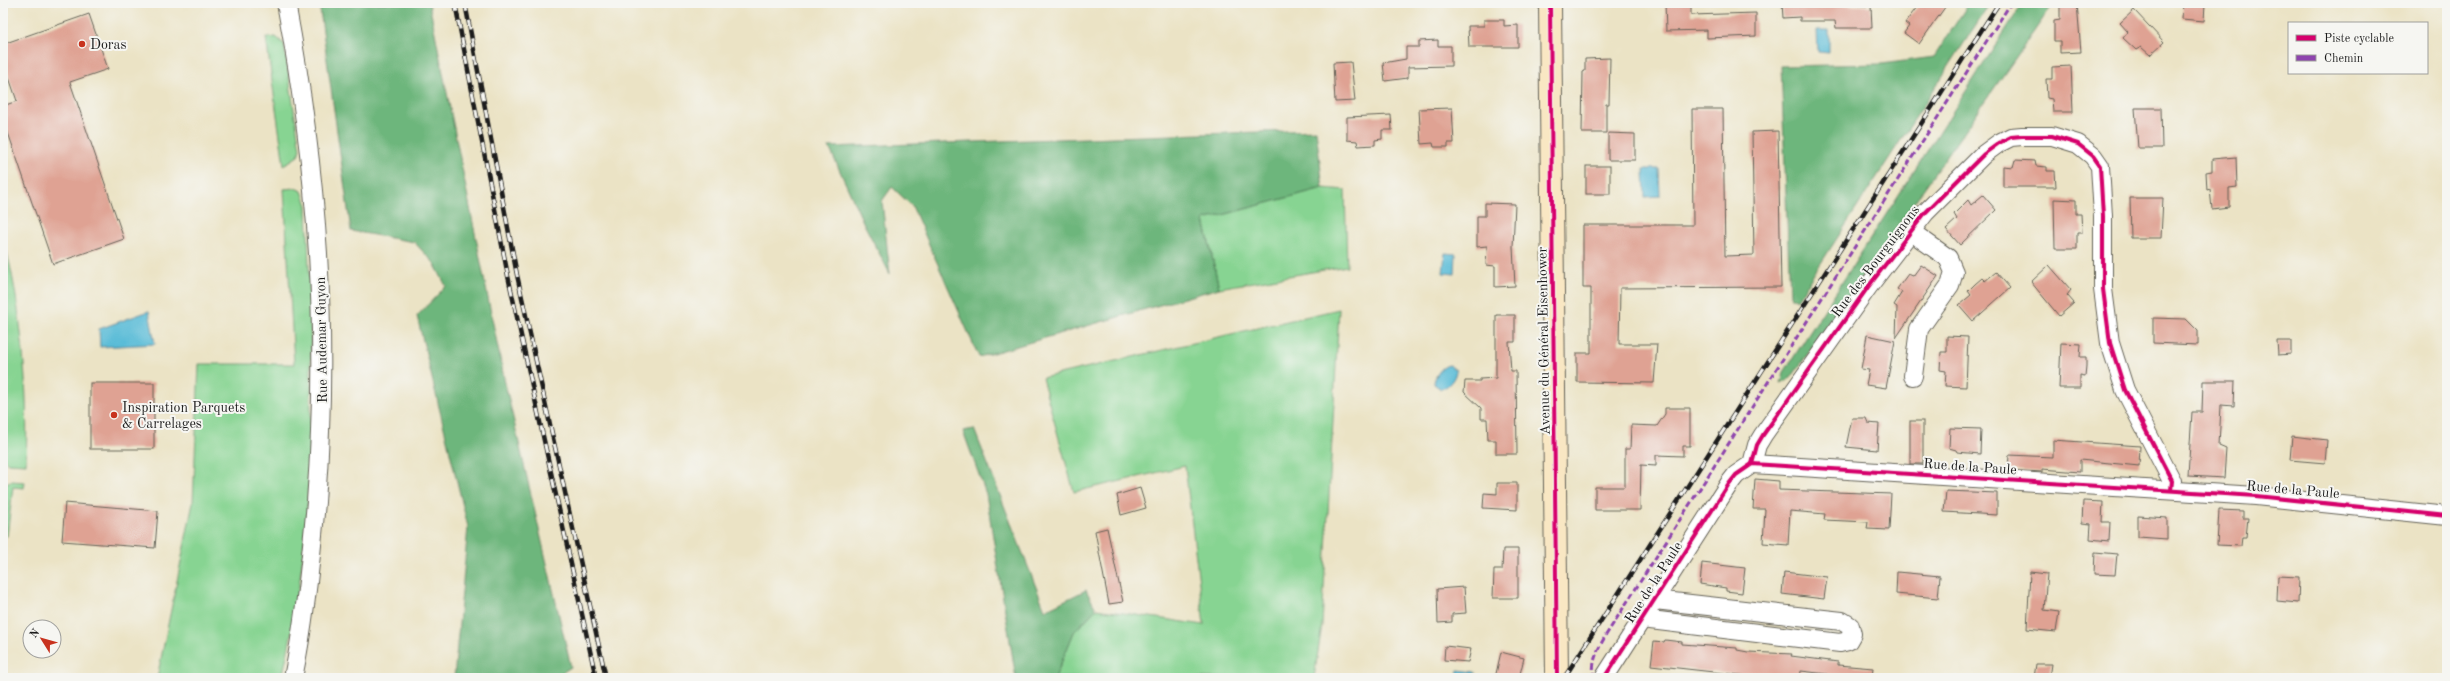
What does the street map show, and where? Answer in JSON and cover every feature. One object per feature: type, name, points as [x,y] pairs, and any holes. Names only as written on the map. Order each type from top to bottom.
[{"type":"main road","name":"Avenue du Général Eisenhower","points":[[1550,3],[1557,678]]},
{"type":"street","name":"Rue Audemar Guyon","points":[[286,3],[305,113],[318,224],[323,384],[311,556],[293,678]]},
{"type":"street","name":"Rue des Bourguignons","points":[[1752,464],[1757,446],[1763,435],[1810,367],[1910,230],[1950,187],[1984,154],[2011,137],[2052,136],[2078,144],[2093,156],[2100,166],[2103,216],[2103,289],[2110,343],[2125,390],[2172,481],[2171,490]]},
{"type":"street","points":[[1910,230],[1948,258],[1954,272],[1950,285],[1919,329],[1912,376]]},
{"type":"street","name":"Rue de la Paule","points":[[1604,678],[1729,484],[1736,475],[1752,464],[2171,490],[2355,505],[2447,516]]},
{"type":"street","points":[[1642,619],[1840,643],[1848,641],[1852,634],[1850,626],[1842,621],[1655,600]]},
{"type":"green space","points":[[319,3],[429,3],[505,383],[571,667],[554,678],[454,678],[468,527],[417,316],[446,286],[434,263],[414,242],[351,231]]},
{"type":"green space","points":[[1969,3],[1990,3],[1797,300],[1790,296],[1781,66],[1882,64],[1934,57]]},
{"type":"green space","points":[[2023,3],[2054,3],[1791,378],[1781,383],[1784,372]]},
{"type":"green space","points":[[276,37],[284,44],[300,149],[298,156],[284,165],[266,38]]},
{"type":"green space","points":[[1316,130],[1323,188],[1204,220],[1219,288],[979,357],[912,206],[892,187],[882,201],[890,274],[864,224],[829,147]]},
{"type":"green space","points":[[295,188],[302,191],[307,205],[311,383],[310,443],[302,561],[294,620],[282,678],[157,678],[193,503],[199,364],[294,364],[284,189]]},
{"type":"green space","points":[[1323,188],[1345,190],[1347,266],[1219,288],[1204,220]]},
{"type":"green space","points":[[3,238],[10,263],[15,291],[23,350],[27,438],[26,464],[8,463],[3,459]]},
{"type":"green space","points":[[1339,309],[1322,625],[1314,678],[1055,678],[1074,632],[1096,609],[1204,625],[1185,466],[1074,492],[1042,378]]},
{"type":"green space","points":[[974,429],[1045,610],[1086,590],[1096,609],[1074,632],[1055,678],[1016,678],[986,494],[963,431]]},
{"type":"green space","points":[[11,481],[25,482],[24,488],[13,487],[7,536],[3,536],[3,484]]},
{"type":"water","points":[[1817,30],[1829,30],[1829,53],[1818,52]]},
{"type":"water","points":[[1644,169],[1659,169],[1660,196],[1645,197]]},
{"type":"water","points":[[1445,253],[1456,254],[1455,274],[1443,273]]},
{"type":"water","points":[[149,311],[155,344],[100,347],[99,329]]},
{"type":"water","points":[[1449,365],[1456,370],[1455,376],[1449,384],[1441,389],[1434,384],[1435,378],[1441,369]]},
{"type":"water","points":[[1458,670],[1475,672],[1475,678],[1457,678]]},
{"type":"building","points":[[1665,3],[1691,3],[1691,15],[1756,13],[1756,36],[1707,38],[1707,30],[1666,31]]},
{"type":"building","points":[[1782,3],[1871,6],[1872,28],[1836,28],[1835,21],[1800,21],[1800,17],[1783,18]]},
{"type":"building","points":[[1920,3],[1948,3],[1919,44],[1904,33],[1909,26],[1905,23]]},
{"type":"building","points":[[2060,3],[2077,3],[2081,52],[2060,53],[2060,41],[2054,41],[2054,21],[2060,20]]},
{"type":"building","points":[[2183,3],[2205,3],[2204,21],[2182,19]]},
{"type":"building","points":[[2134,10],[2164,42],[2150,55],[2141,47],[2136,50],[2123,38],[2128,32],[2120,23]]},
{"type":"building","points":[[89,14],[108,69],[70,82],[124,239],[53,264],[3,118],[3,106],[17,101],[3,60],[3,44]]},
{"type":"building","points":[[1484,20],[1504,20],[1504,26],[1518,25],[1518,47],[1469,47],[1468,26],[1484,26]]},
{"type":"building","points":[[1438,40],[1438,46],[1451,46],[1451,66],[1408,67],[1408,78],[1385,81],[1383,63],[1406,59],[1406,47],[1419,47],[1419,41]]},
{"type":"building","points":[[1610,58],[1609,104],[1606,104],[1606,133],[1582,133],[1583,72],[1585,71],[1585,59]]},
{"type":"building","points":[[1351,62],[1355,101],[1335,102],[1333,63]]},
{"type":"building","points":[[2071,66],[2073,112],[2053,112],[2052,99],[2047,98],[2046,79],[2052,79],[2052,67]]},
{"type":"building","points":[[1452,108],[1454,143],[1448,143],[1448,147],[1434,147],[1433,143],[1421,144],[1419,109]]},
{"type":"building","points":[[2135,108],[2161,108],[2162,148],[2138,148]]},
{"type":"building","points":[[1692,109],[1723,109],[1725,256],[1754,255],[1752,132],[1778,131],[1781,287],[1620,288],[1619,344],[1657,344],[1654,383],[1577,382],[1577,353],[1591,353],[1591,288],[1583,288],[1583,225],[1693,225]]},
{"type":"building","points":[[1391,115],[1392,130],[1382,130],[1382,139],[1375,140],[1375,145],[1358,146],[1357,141],[1347,140],[1347,117]]},
{"type":"building","points":[[1608,133],[1635,134],[1635,160],[1608,160]]},
{"type":"building","points":[[2236,157],[2237,187],[2229,188],[2229,207],[2212,209],[2210,189],[2207,190],[2206,172],[2212,171],[2212,159]]},
{"type":"building","points":[[2015,160],[2035,161],[2036,166],[2047,167],[2047,171],[2055,171],[2056,187],[2003,187],[2003,166],[2013,167]]},
{"type":"building","points":[[1586,166],[1610,166],[1610,194],[1586,194]]},
{"type":"building","points":[[1983,195],[1996,210],[1960,245],[1946,229],[1957,219],[1954,214],[1968,200],[1971,205]]},
{"type":"building","points":[[2130,198],[2163,198],[2161,238],[2131,238]]},
{"type":"building","points":[[2054,199],[2076,200],[2076,214],[2081,214],[2082,233],[2077,233],[2077,249],[2055,249]]},
{"type":"building","points":[[1485,203],[1515,204],[1513,247],[1515,286],[1495,287],[1495,266],[1486,265],[1487,246],[1477,247],[1477,216],[1485,216]]},
{"type":"building","points":[[1921,265],[1938,276],[1896,338],[1897,307],[1894,305],[1902,292],[1897,289],[1908,274],[1913,276]]},
{"type":"building","points":[[2049,265],[2071,290],[2067,295],[2074,303],[2059,316],[2031,282]]},
{"type":"building","points":[[1996,272],[2010,288],[1973,321],[1959,305],[1971,295],[1968,291],[1975,284],[1982,278],[1985,281]]},
{"type":"building","points":[[1496,315],[1515,315],[1515,342],[1509,342],[1511,371],[1516,371],[1517,454],[1496,454],[1496,440],[1488,440],[1487,419],[1481,419],[1481,408],[1464,392],[1465,381],[1480,381],[1480,379],[1496,378]]},
{"type":"building","points":[[2153,318],[2186,319],[2198,331],[2198,345],[2153,343]]},
{"type":"building","points":[[1867,335],[1895,341],[1886,388],[1866,385],[1869,370],[1861,369]]},
{"type":"building","points":[[1947,336],[1968,337],[1966,387],[1945,386],[1946,371],[1940,370],[1941,352],[1947,352]]},
{"type":"building","points":[[2277,341],[2291,341],[2291,354],[2278,355]]},
{"type":"building","points":[[2061,343],[2081,344],[2080,357],[2086,357],[2086,366],[2085,376],[2080,375],[2080,388],[2059,388]]},
{"type":"building","points":[[2203,381],[2235,381],[2234,406],[2221,405],[2219,446],[2226,449],[2224,478],[2188,476],[2192,412],[2202,412]]},
{"type":"building","points":[[90,383],[154,383],[154,449],[90,449]]},
{"type":"building","points":[[1665,408],[1690,408],[1690,446],[1683,446],[1683,456],[1656,455],[1656,466],[1641,465],[1640,510],[1595,510],[1595,487],[1625,487],[1625,449],[1630,449],[1631,425],[1657,426],[1665,414]]},
{"type":"building","points":[[1852,418],[1866,418],[1868,423],[1879,424],[1877,450],[1846,447]]},
{"type":"building","points":[[1910,421],[1923,421],[1923,464],[1910,464]]},
{"type":"building","points":[[1950,428],[1981,429],[1980,454],[1957,452],[1956,450],[1949,448]]},
{"type":"building","points":[[2292,436],[2327,440],[2325,463],[2290,460]]},
{"type":"building","points":[[2053,440],[2140,446],[2139,466],[2080,460],[2080,472],[2042,469],[2042,472],[2008,470],[2009,455],[2053,457]]},
{"type":"building","points":[[1755,479],[1779,481],[1779,490],[1891,494],[1889,530],[1867,529],[1868,522],[1824,520],[1825,514],[1790,511],[1788,545],[1763,543],[1765,509],[1753,509]]},
{"type":"building","points":[[1497,483],[1517,483],[1517,510],[1483,508],[1484,493],[1497,494]]},
{"type":"building","points":[[1140,488],[1146,508],[1121,515],[1117,495]]},
{"type":"building","points":[[1946,491],[1997,493],[1997,515],[1944,512]]},
{"type":"building","points":[[2083,501],[2103,502],[2102,522],[2110,522],[2109,541],[2090,539],[2091,524],[2082,523]]},
{"type":"building","points":[[65,503],[158,511],[155,548],[62,541]]},
{"type":"building","points":[[2219,510],[2243,511],[2243,518],[2248,518],[2246,537],[2242,537],[2241,546],[2217,545]]},
{"type":"building","points":[[2138,516],[2167,518],[2167,539],[2138,537]]},
{"type":"building","points":[[1107,528],[1123,602],[1109,604],[1095,531]]},
{"type":"building","points":[[1503,549],[1518,549],[1518,598],[1493,598],[1494,570],[1502,570]]},
{"type":"building","points":[[2095,552],[2117,554],[2115,575],[2094,574]]},
{"type":"building","points":[[1702,563],[1745,568],[1742,593],[1726,591],[1726,588],[1700,584]]},
{"type":"building","points":[[1784,572],[1827,577],[1824,599],[1782,594]]},
{"type":"building","points":[[1897,572],[1940,576],[1938,598],[1896,594]]},
{"type":"building","points":[[2030,572],[2047,574],[2044,610],[2059,612],[2056,632],[2027,629]]},
{"type":"building","points":[[2278,576],[2299,577],[2298,603],[2277,601]]},
{"type":"building","points":[[1464,587],[1466,613],[1452,614],[1452,622],[1438,623],[1437,589]]},
{"type":"building","points":[[1665,640],[1682,642],[1682,644],[1737,648],[1737,650],[1748,652],[1792,654],[1791,656],[1838,662],[1838,665],[1873,668],[1872,678],[1826,678],[1827,674],[1801,671],[1800,678],[1767,678],[1651,665],[1654,641],[1664,642]]},
{"type":"building","points":[[1445,646],[1471,649],[1468,662],[1444,660]]},
{"type":"building","points":[[1501,652],[1524,658],[1519,678],[1495,678]]},
{"type":"building","points":[[2036,664],[2051,664],[2049,678],[2034,678]]},
{"type":"railway","points":[[455,3],[508,276],[596,678]]},
{"type":"railway","points":[[465,3],[517,275],[606,678]]},
{"type":"railway","points":[[1564,678],[1999,3]]},
{"type":"marked path","points":[[1594,678],[1594,661],[1606,635],[2011,3]]},
{"type":"cycle path","points":[[1550,3],[1557,678]]},
{"type":"cycle path","points":[[1752,464],[1757,445],[1763,435],[1868,287],[1925,213],[1984,154],[1999,143],[2011,137],[2052,136],[2078,144],[2093,156],[2100,166],[2103,216],[2103,289],[2110,343],[2125,390],[2172,481],[2171,490]]},
{"type":"cycle path","points":[[1604,678],[1729,484],[1736,475],[1752,464],[2256,496],[2447,516]]},
{"type":"place","name":"Doras","points":[[82,44]]},
{"type":"place","name":"Inspiration Parquets & Carrelages","points":[[114,415]]}]
